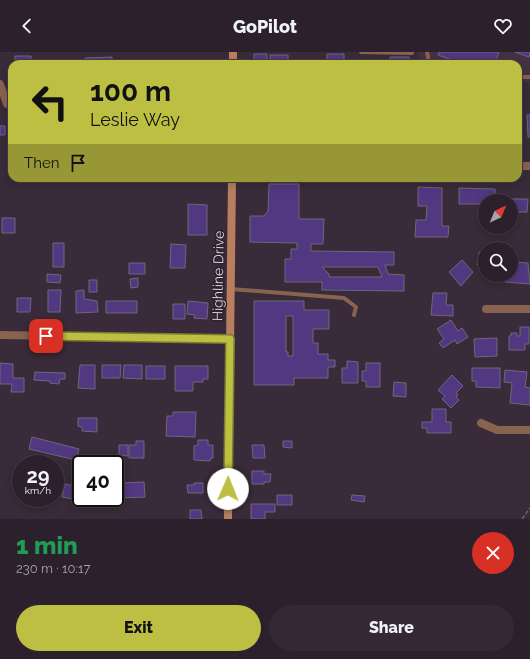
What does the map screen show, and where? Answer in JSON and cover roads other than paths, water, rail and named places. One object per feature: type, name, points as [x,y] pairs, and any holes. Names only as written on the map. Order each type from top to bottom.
[{"type":"street","points":[[0,84],[7,104]]},
{"type":"street","name":"Highline Drive","points":[[228,519],[232,182]]},
{"type":"street","points":[[486,309],[530,309]]},
{"type":"street","points":[[0,335],[230,339]]},
{"type":"street","points":[[481,423],[497,430],[530,430]]},
{"type":"lane","points":[[361,52],[412,53]]},
{"type":"lane","points":[[230,289],[344,298],[356,307],[354,314]]}]
